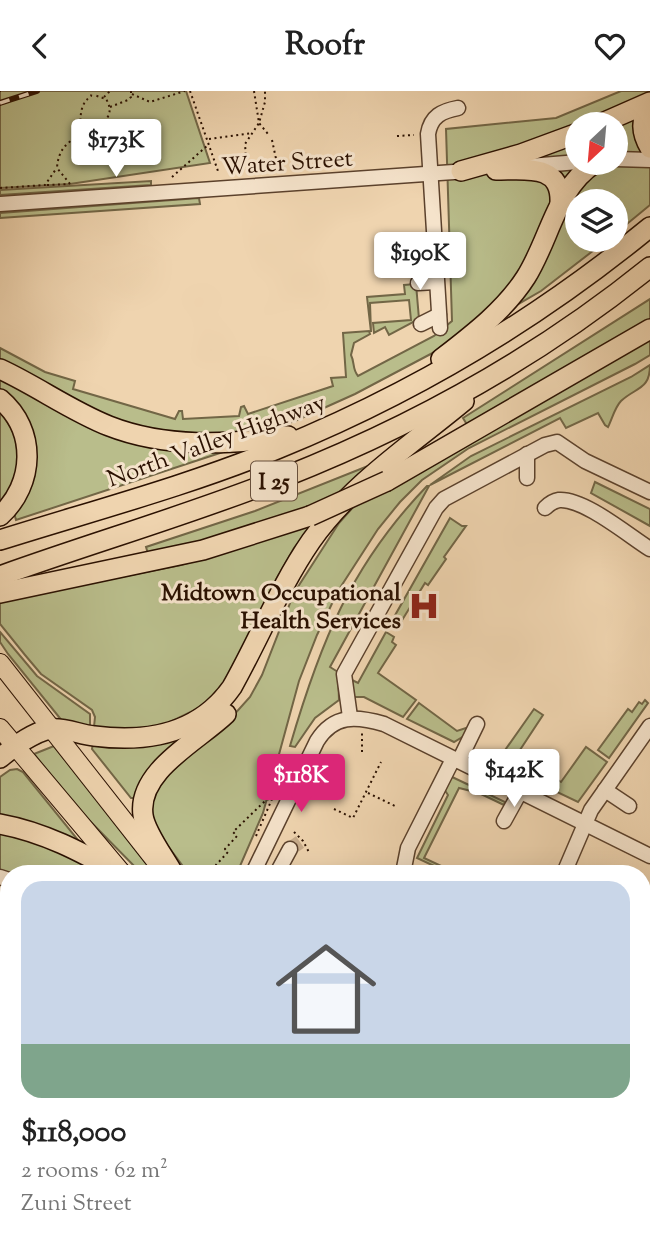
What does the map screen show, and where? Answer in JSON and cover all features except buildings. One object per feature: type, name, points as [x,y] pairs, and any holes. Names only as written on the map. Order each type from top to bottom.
[{"type":"highway","points":[[628,112],[650,103]]},
{"type":"highway","points":[[650,103],[642,122],[644,137],[650,148]]},
{"type":"highway","points":[[461,171],[565,138]]},
{"type":"highway","points":[[496,170],[534,171],[552,177],[559,188],[560,204]]},
{"type":"highway","points":[[397,393],[479,328],[514,294],[535,261],[560,204],[580,175]]},
{"type":"highway","name":"North Valley Highway","points":[[0,540],[181,484],[320,431],[460,360],[511,329],[581,281],[650,227]]},
{"type":"highway","name":"I 25","points":[[0,576],[209,505],[322,461],[425,412],[532,352],[650,267]]},
{"type":"highway","points":[[0,593],[203,551],[310,516],[387,481],[650,329]]},
{"type":"highway","points":[[7,752],[51,729],[133,740],[179,729],[206,716],[221,703],[232,687],[311,541],[386,463],[482,387],[532,352]]},
{"type":"highway","points":[[0,369],[93,419],[149,437],[224,443],[320,431]]},
{"type":"highway","points":[[0,399],[18,420],[28,455],[20,491],[0,516]]},
{"type":"highway","points":[[169,865],[143,817],[145,794],[155,775],[222,718],[240,698],[257,665],[283,592]]},
{"type":"highway","points":[[0,824],[64,843],[106,865]]},
{"type":"main road","points":[[0,663],[159,865]]},
{"type":"main road","points":[[0,728],[7,752],[113,865]]},
{"type":"street","points":[[421,324],[439,321],[428,134],[431,123],[440,113],[458,108]]},
{"type":"street","points":[[628,159],[650,160]]},
{"type":"street","name":"Water Street","points":[[0,204],[340,188],[429,174],[565,163]]},
{"type":"street","points":[[417,279],[436,278]]},
{"type":"street","points":[[350,717],[344,674],[436,508],[452,494],[545,445],[557,442],[586,461],[650,492]]},
{"type":"street","points":[[527,454],[527,478]]},
{"type":"street","points":[[545,508],[552,502],[562,500],[584,506],[650,549]]},
{"type":"street","points":[[257,865],[321,734],[335,722],[350,717],[384,724],[650,856]]},
{"type":"street","points":[[405,865],[408,848],[477,724]]},
{"type":"street","points":[[567,865],[591,810],[650,726]]},
{"type":"street","points":[[605,790],[629,806]]},
{"type":"street","points":[[505,821],[520,792]]},
{"type":"street","points":[[281,865],[290,849]]},
{"type":"path","points":[[79,136],[82,123],[80,112],[92,91]]},
{"type":"path","points":[[91,96],[104,97],[110,91]]},
{"type":"path","points":[[110,107],[128,100],[132,92],[150,102],[185,91]]},
{"type":"path","points":[[190,91],[219,174]]},
{"type":"path","points":[[254,91],[259,123],[268,134]]},
{"type":"path","points":[[247,171],[246,144],[259,123],[265,91]]},
{"type":"path","points":[[45,185],[57,168],[62,149],[68,141],[103,124],[110,107],[104,97]]},
{"type":"path","points":[[82,123],[92,129]]},
{"type":"path","points":[[207,140],[253,133]]},
{"type":"path","points":[[397,137],[414,135]]},
{"type":"path","points":[[272,140],[278,168]]},
{"type":"path","points":[[172,177],[209,145]]},
{"type":"path","points":[[0,188],[70,184],[57,168]]},
{"type":"path","points":[[362,732],[362,752]]},
{"type":"path","points":[[334,809],[353,818],[380,762]]},
{"type":"path","points":[[366,792],[395,806]]},
{"type":"path","points":[[216,865],[237,836],[233,832],[265,800],[272,798]]},
{"type":"path","points":[[294,832],[310,854]]},
{"type":"green space","points":[[0,91],[186,91],[210,163],[70,184],[0,188]]},
{"type":"green space","points":[[621,91],[650,91],[650,205],[628,223],[628,189],[565,189],[565,252],[591,252],[541,291],[442,348],[355,394],[295,421],[260,432],[190,438],[109,419],[0,361],[0,348],[45,372],[75,381],[73,389],[175,419],[179,411],[182,411],[183,419],[239,416],[241,407],[244,406],[248,414],[333,386],[331,378],[346,377],[343,333],[369,331],[370,334],[354,343],[351,355],[358,376],[434,336],[452,321],[446,129],[556,118],[565,114],[565,175],[628,175],[628,112],[570,112]]},
{"type":"green space","points":[[151,181],[151,185],[0,195],[0,190]]},
{"type":"green space","points":[[199,198],[200,204],[0,218],[0,213]]},
{"type":"green space","points":[[416,284],[419,319],[389,335],[385,327],[374,333],[373,323],[411,320],[409,300],[370,303],[371,332],[367,297],[405,294],[404,285]]},
{"type":"green space","points":[[650,299],[650,322],[469,428],[463,418]]},
{"type":"green space","points":[[650,338],[650,355],[469,448],[422,480],[400,502],[378,529],[338,591],[317,635],[299,681],[263,813],[240,865],[182,865],[153,826],[149,800],[156,782],[223,727],[250,697],[262,675],[294,593],[339,523],[356,504],[456,452]]},
{"type":"green space","points":[[650,365],[645,384],[621,401],[608,427],[598,413],[566,428],[560,418],[430,485],[471,456]]},
{"type":"green space","points":[[0,377],[33,396],[223,452],[16,520],[13,509],[30,476],[0,391]]},
{"type":"green space","points":[[0,411],[15,434],[20,469],[0,509]]},
{"type":"green space","points":[[368,466],[339,496],[282,519],[149,557],[146,547],[255,511]]},
{"type":"green space","points":[[595,482],[650,509],[650,526],[591,493]]},
{"type":"green space","points":[[427,486],[330,667],[338,672],[339,700],[315,718],[295,747],[290,746],[313,673],[341,607],[378,545]]},
{"type":"green space","points":[[450,518],[466,526],[428,585],[425,583],[396,630],[389,626]]},
{"type":"green space","points":[[316,522],[294,548],[278,576],[227,681],[201,707],[162,726],[137,730],[94,727],[95,717],[92,710],[41,674],[0,624],[0,601],[181,565]]},
{"type":"green space","points":[[0,632],[37,676],[90,714],[90,726],[63,722],[8,654],[0,642]]},
{"type":"green space","points":[[386,632],[394,637],[392,642],[396,645],[378,673],[416,700],[403,717],[364,697],[353,697],[352,680],[358,683]]},
{"type":"green space","points":[[645,700],[648,703],[609,758],[598,750],[628,709],[632,712],[639,702],[642,704]]},
{"type":"green space","points":[[419,703],[457,731],[466,728],[464,736],[454,742],[407,719]]},
{"type":"green space","points":[[534,709],[543,715],[518,753],[561,782],[586,747],[607,762],[578,802],[496,763]]},
{"type":"green space","points":[[188,734],[149,771],[136,798],[131,798],[92,749],[93,743]]},
{"type":"green space","points":[[54,746],[150,865],[133,865],[80,811],[34,754]]},
{"type":"green space","points":[[17,769],[23,772],[78,840],[75,844],[0,817],[0,777]]},
{"type":"green space","points":[[450,776],[505,802],[504,805],[479,793],[459,788],[424,858],[439,865],[432,865],[417,858],[448,795],[444,789]]},
{"type":"green space","points":[[0,833],[27,836],[88,865],[0,865]]},
{"type":"tunnel","points":[[290,849],[300,842]]},
{"type":"railway","points":[[0,103],[37,91]]},
{"type":"place","name":"Midtown Occupational Health Services","points":[[424,606]]}]
